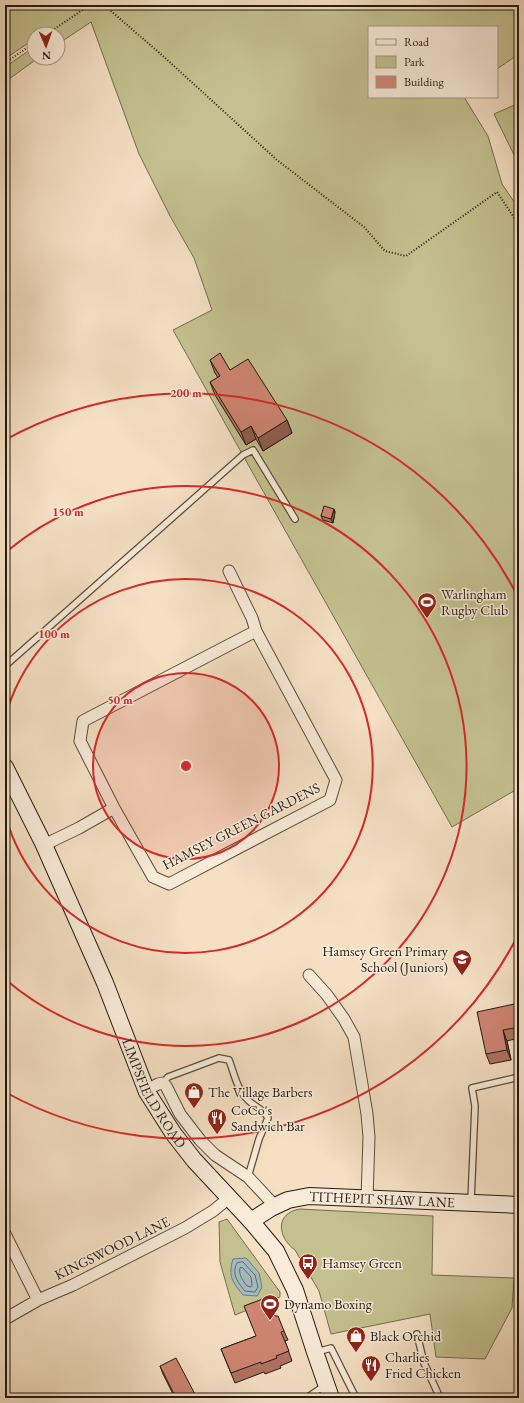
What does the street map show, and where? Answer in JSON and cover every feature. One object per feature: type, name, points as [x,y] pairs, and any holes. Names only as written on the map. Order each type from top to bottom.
[{"type":"main road","name":"LIMPSFIELD ROAD","points":[[7,777],[44,846],[105,983],[147,1090],[173,1133],[194,1160],[251,1221],[276,1252],[295,1290],[314,1352],[329,1391]]},
{"type":"main road","name":"TITHEPIT SHAW LANE","points":[[251,1221],[288,1200],[309,1196],[519,1205]]},
{"type":"street","points":[[229,571],[252,618],[256,631]]},
{"type":"street","name":"HAMSEY GREEN GARDENS","points":[[256,631],[336,780],[330,800],[169,884],[153,877],[114,808],[80,741],[83,721],[256,631]]},
{"type":"street","points":[[44,846],[114,808]]},
{"type":"street","points":[[309,975],[327,995],[354,1036],[367,1114],[369,1137],[367,1199]]},
{"type":"street","points":[[147,1090],[163,1083],[180,1114],[200,1140],[215,1156],[248,1177],[275,1206]]},
{"type":"street","name":"KINGSWOOD LANE","points":[[5,1318],[38,1300],[73,1285],[185,1228],[213,1211],[229,1198]]},
{"type":"street","points":[[5,1234],[38,1300]]},
{"type":"lane","points":[[5,666],[243,455],[253,450],[295,519]]},
{"type":"lane","points":[[163,1083],[168,1077],[219,1058],[229,1060],[238,1084],[246,1098],[266,1113],[268,1118],[259,1139],[248,1177]]},
{"type":"lane","points":[[471,1203],[475,1106],[472,1088],[519,1077]]},
{"type":"lane","points":[[417,1334],[424,1363],[440,1398]]},
{"type":"lane","points":[[314,1352],[331,1348],[356,1398]]},
{"type":"lane","points":[[308,1398],[308,1396],[329,1391]]},
{"type":"path","points":[[59,26],[90,5]]},
{"type":"path","points":[[104,5],[163,56],[277,160],[364,227],[386,251],[406,256],[497,192],[519,225]]},
{"type":"path","points":[[5,63],[26,49]]},
{"type":"green space","points":[[5,5],[92,5],[94,8],[98,5],[519,5],[519,54],[498,68],[498,26],[368,26],[368,98],[465,98],[488,136],[502,184],[519,209],[519,788],[452,827],[173,330],[212,310],[194,258],[170,216],[139,154],[91,22],[66,39],[66,26],[26,26],[26,45],[5,59]]},
{"type":"green space","points":[[26,53],[27,66],[5,82],[5,67]]},
{"type":"green space","points":[[519,103],[519,165],[494,114]]},
{"type":"green space","points":[[300,1209],[433,1216],[432,1275],[514,1278],[512,1308],[485,1359],[436,1357],[430,1314],[331,1334],[319,1291],[295,1250],[289,1245],[282,1232],[281,1226],[286,1215],[292,1211]]},
{"type":"green space","points":[[227,1219],[280,1292],[280,1297],[235,1315],[220,1262],[219,1222]]},
{"type":"water","points":[[246,1258],[259,1273],[262,1287],[257,1296],[243,1295],[236,1286],[231,1275],[233,1259]]},
{"type":"building","points":[[220,353],[230,370],[248,359],[287,420],[258,438],[251,426],[241,432],[210,382],[220,376],[210,360]]},
{"type":"building","points":[[324,506],[334,509],[331,519],[321,516]]},
{"type":"building","points":[[519,1003],[519,1027],[503,1030],[507,1050],[486,1054],[477,1012]]},
{"type":"building","points":[[268,1297],[275,1316],[278,1316],[284,1331],[281,1332],[289,1351],[276,1356],[277,1358],[231,1373],[221,1349],[256,1336],[244,1306]]},
{"type":"building","points":[[176,1358],[197,1398],[176,1398],[160,1366]]},
{"type":"place","name":"Warlingham Rugby Club","points":[[427,619]]},
{"type":"place","name":"Hamsey Green Primary School (Juniors)","points":[[462,976]]},
{"type":"place","name":"The Village Barbers","points":[[194,1109]]},
{"type":"place","name":"CoCo's Sandwich Bar","points":[[217,1135]]},
{"type":"place","name":"Hamsey Green","points":[[308,1280]]},
{"type":"place","name":"Dynamo Boxing","points":[[270,1321]]},
{"type":"place","name":"Black Orchid","points":[[356,1353]]},
{"type":"place","name":"Charlies Fried Chicken","points":[[371,1382]]}]
